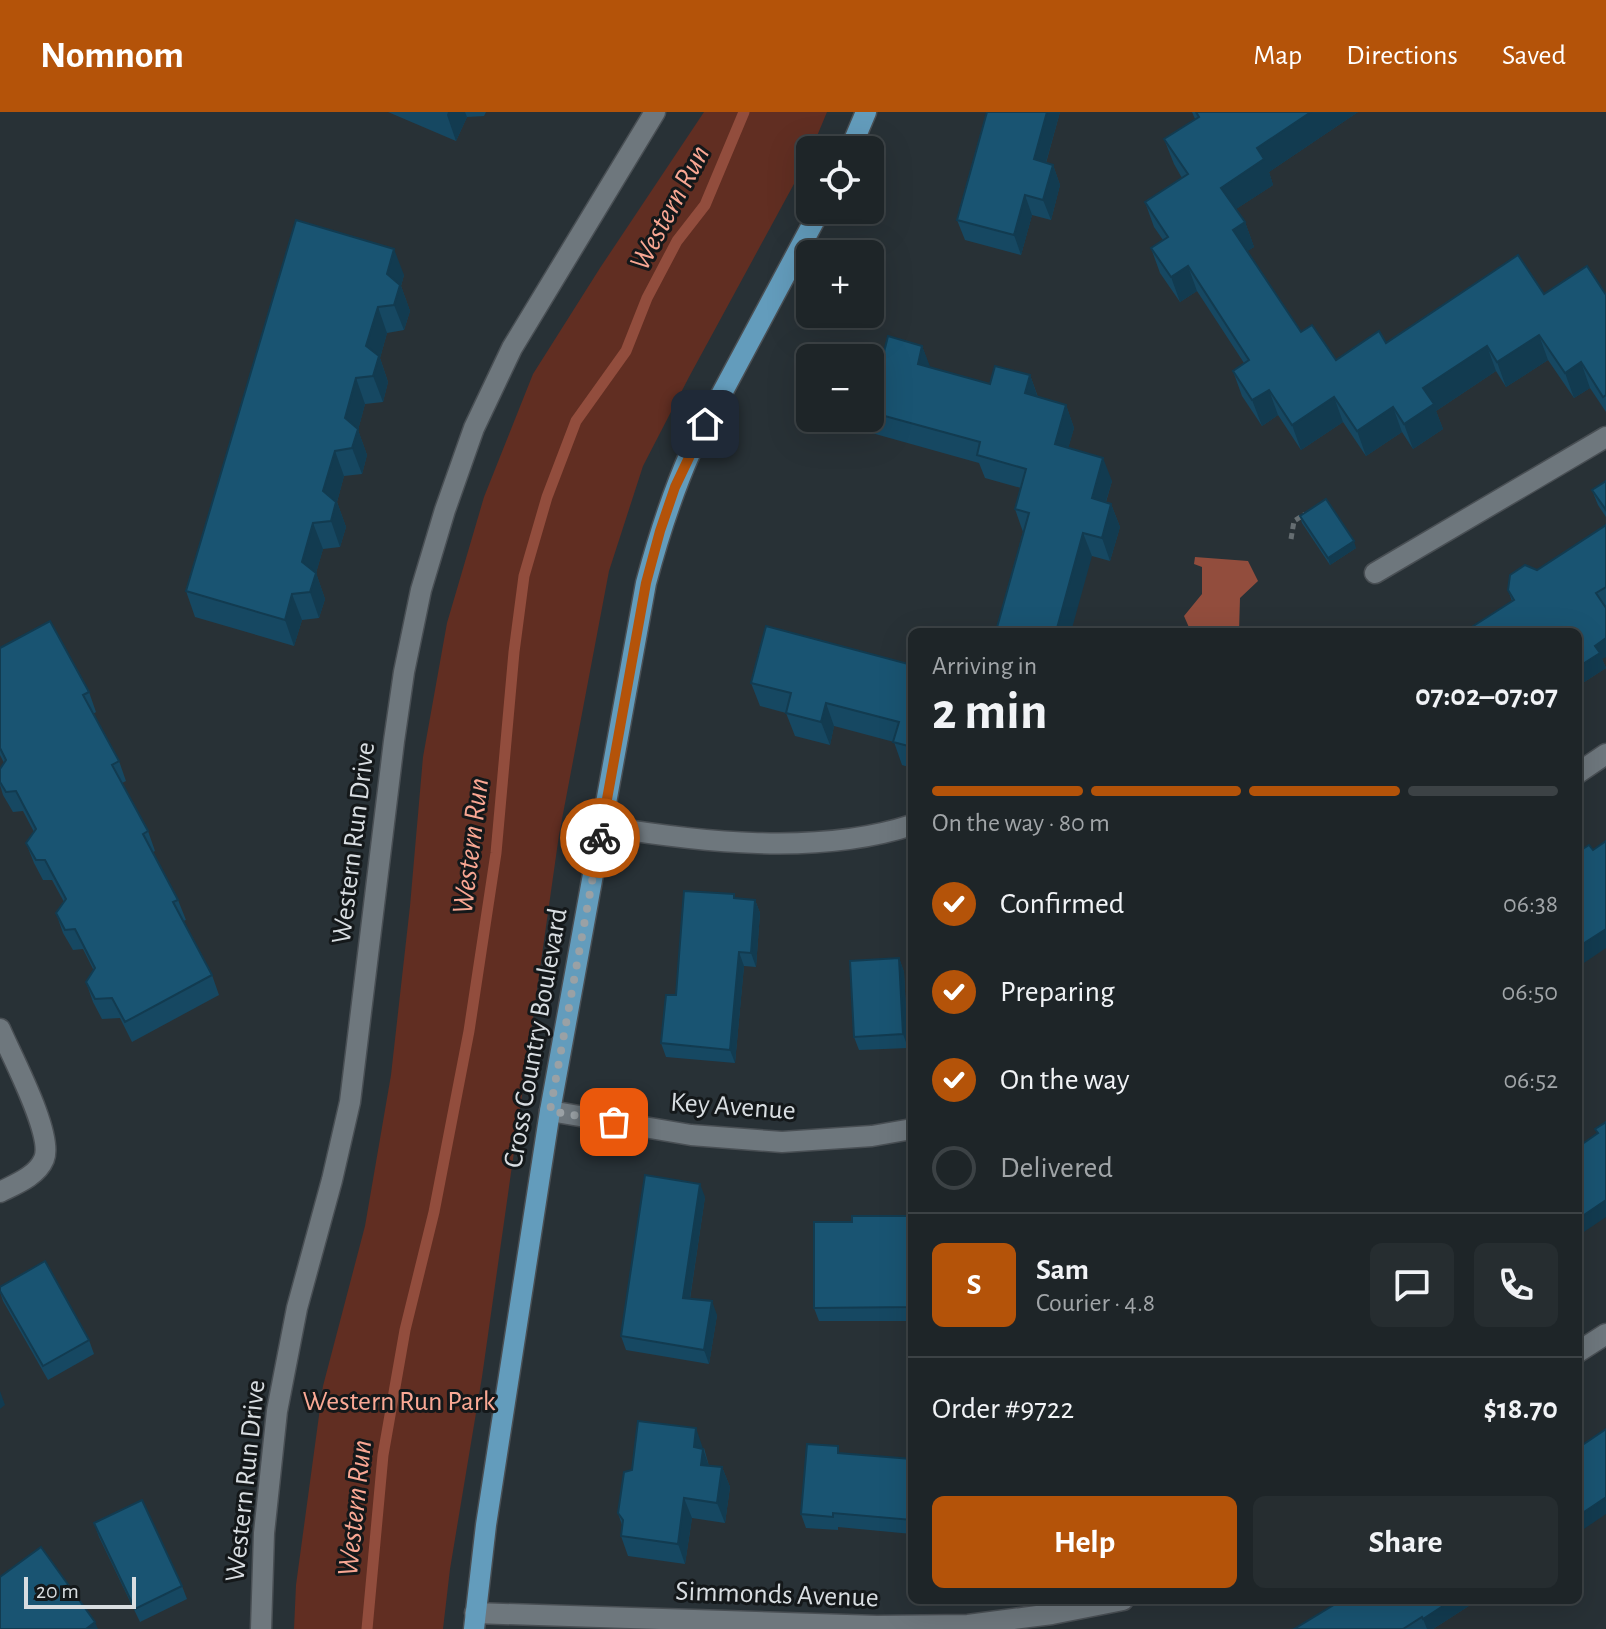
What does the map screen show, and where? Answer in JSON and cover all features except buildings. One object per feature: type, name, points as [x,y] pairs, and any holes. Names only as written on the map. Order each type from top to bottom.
[{"type":"main road","points":[[856,136],[866,112]]},
{"type":"main road","name":"Cross Country Boulevard","points":[[474,1621],[550,1111],[646,583],[675,487],[691,451],[813,224]]},
{"type":"street","name":"Western Run Drive","points":[[261,1629],[264,1533],[277,1411],[297,1308],[350,1102],[394,741],[421,590],[474,428],[512,348],[655,112]]},
{"type":"street","points":[[1375,573],[1606,437]]},
{"type":"street","points":[[1582,770],[1606,754]]},
{"type":"street","points":[[602,826],[668,836],[793,843],[842,840],[908,826]]},
{"type":"street","points":[[0,1029],[41,1124],[46,1144],[45,1158],[36,1172],[0,1192]]},
{"type":"street","name":"Key Avenue","points":[[550,1111],[691,1135],[782,1142],[872,1136],[908,1130]]},
{"type":"street","points":[[1582,1349],[1606,1334]]},
{"type":"street","name":"Simmonds Avenue","points":[[474,1621],[968,1625],[1103,1604]]},
{"type":"path","points":[[1291,539],[1294,521],[1315,509]]},
{"type":"green space","name":"Western Run Park","points":[[704,112],[827,112],[817,136],[796,136],[796,180],[643,466],[609,571],[559,835],[443,1629],[294,1629],[296,1585],[323,1386],[365,1226],[391,1075],[423,757],[447,623],[484,497],[533,374]]},
{"type":"shaded area","points":[[1195,557],[1248,561],[1258,581],[1240,598],[1239,628],[1189,628],[1184,616],[1202,594],[1202,567],[1194,564]]},
{"type":"waterway","name":"Western Run","points":[[367,1629],[383,1455],[405,1330],[434,1212],[469,1031],[496,853],[524,576],[547,497],[576,421],[626,351],[647,298],[677,241],[705,205],[744,112]]},
{"type":"way so far","points":[[600,838],[550,1111],[614,1122]]},
{"type":"route","points":[[600,838],[646,583],[675,487],[705,424]]}]
